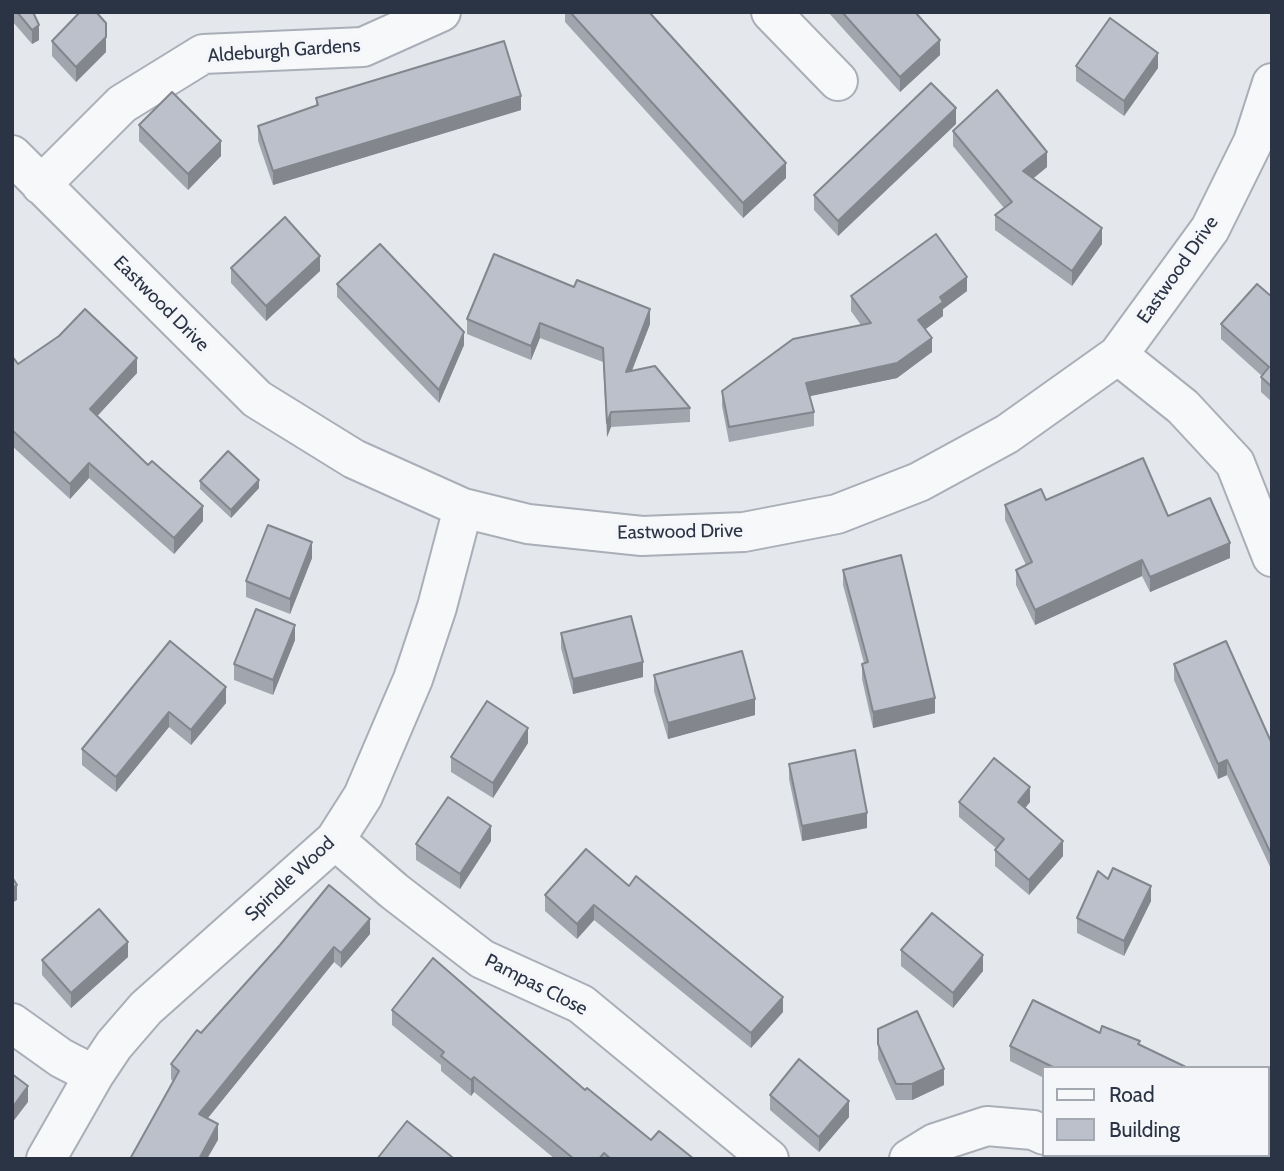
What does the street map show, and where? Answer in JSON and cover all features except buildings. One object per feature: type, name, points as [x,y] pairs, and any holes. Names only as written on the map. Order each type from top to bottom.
[{"type":"street","name":"Aldeburgh Gardens","points":[[41,185],[122,104],[203,54],[363,47],[441,12]]},
{"type":"street","points":[[771,12],[838,81]]},
{"type":"street","name":"Eastwood Drive","points":[[12,155],[257,400],[354,459],[463,508],[528,524],[642,536],[744,532],[837,514],[919,482],[1007,434],[1118,355],[1210,229],[1253,142],[1272,83]]},
{"type":"street","points":[[1118,355],[1183,407],[1235,463],[1272,558]]},
{"type":"street","name":"Spindle Wood","points":[[46,1159],[94,1075],[146,1008],[335,839],[363,796],[413,679],[437,607],[463,508]]},
{"type":"street","name":"Pampas Close","points":[[335,839],[482,959],[581,1004],[769,1159]]},
{"type":"street","points":[[12,1023],[61,1058],[94,1075]]},
{"type":"street","points":[[909,1159],[935,1143],[987,1126],[1033,1130],[1042,1134]]}]
